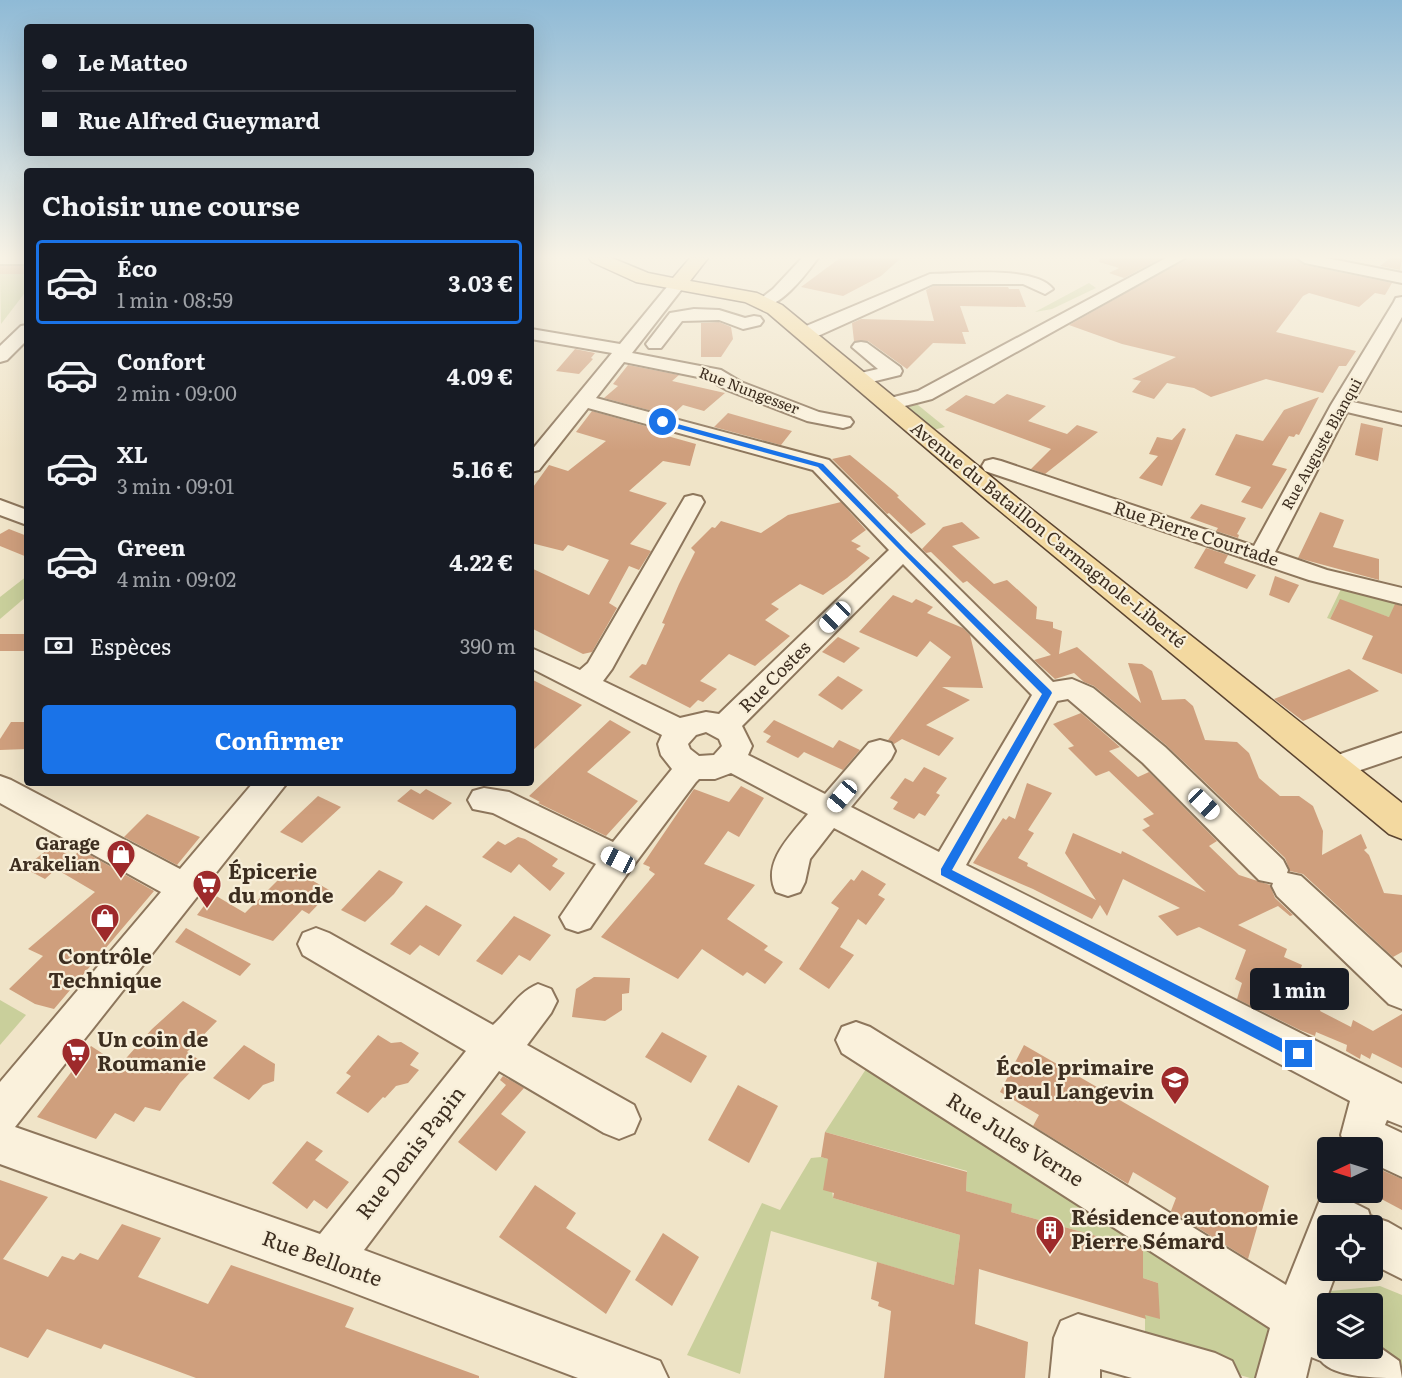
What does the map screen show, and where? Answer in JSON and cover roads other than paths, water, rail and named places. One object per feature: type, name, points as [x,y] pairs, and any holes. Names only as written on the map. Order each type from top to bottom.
[{"type":"main road","name":"Avenue du Bataillon Carmagnole-Liberté","points":[[802,322],[816,329],[860,379],[889,404],[1106,585],[1402,824]]},
{"type":"street","points":[[534,461],[647,322]]},
{"type":"street","points":[[534,335],[624,351],[651,350],[672,322]]},
{"type":"street","points":[[816,329],[831,322]]},
{"type":"street","points":[[889,404],[925,395],[1059,322]]},
{"type":"street","name":"Rue Auguste Blanqui","points":[[1261,555],[1341,405],[1390,322]]},
{"type":"street","points":[[816,329],[856,345],[893,371],[860,379]]},
{"type":"street","points":[[0,356],[24,333]]},
{"type":"street","name":"Rue Nungesser","points":[[624,351],[714,374],[734,386],[814,417],[843,422]]},
{"type":"street","points":[[584,401],[821,465],[1047,693]]},
{"type":"street","points":[[1341,405],[1402,419]]},
{"type":"street","name":"Rue Pierre Courtade","points":[[993,466],[1318,574],[1402,596]]},
{"type":"street","points":[[584,683],[598,669],[693,502]]},
{"type":"street","points":[[0,507],[24,517]]},
{"type":"street","name":"Rue Costes","points":[[727,743],[903,550]]},
{"type":"street","points":[[534,658],[680,731]]},
{"type":"street","points":[[945,872],[1047,693],[1072,688],[1154,755],[1280,878],[1402,992]]},
{"type":"street","points":[[727,743],[714,768],[693,767],[685,763],[674,751],[675,737],[680,731],[696,723],[715,723],[727,743],[829,812],[1388,1099],[1362,1135],[1402,1156]]},
{"type":"street","points":[[1334,768],[1402,744]]},
{"type":"street","points":[[788,882],[794,855],[880,751]]},
{"type":"street","points":[[578,917],[618,860],[685,774],[693,767]]},
{"type":"street","points":[[5,1105],[269,786]]},
{"type":"street","points":[[0,788],[185,888]]},
{"type":"street","points":[[484,800],[498,801],[618,860]]},
{"type":"street","points":[[316,944],[619,1119]]},
{"type":"street","name":"Rue Denis Papin","points":[[328,1260],[488,1054],[519,1028],[538,1001]]},
{"type":"street","name":"Rue Jules Verne","points":[[856,1040],[1312,1329]]},
{"type":"street","name":"Rue Bellonte","points":[[0,1143],[328,1260],[643,1378]]},
{"type":"street","points":[[1383,1245],[1402,1256]]},
{"type":"street","points":[[1281,1378],[1312,1329],[1320,1281]]},
{"type":"street","points":[[1075,1378],[1078,1338],[1215,1378]]},
{"type":"street","points":[[1355,1359],[1382,1378]]},
{"type":"place","name":"Garage Arakelian","points":[[121,880]]},
{"type":"place","name":"Épicerie du monde","points":[[207,910]]},
{"type":"place","name":"Contrôle Technique","points":[[105,944]]},
{"type":"place","name":"Un coin de Roumanie","points":[[76,1078]]},
{"type":"place","name":"École primaire Paul Langevin","points":[[1175,1106]]},
{"type":"place","name":"Résidence autonomie Pierre Sémard","points":[[1050,1256]]}]
